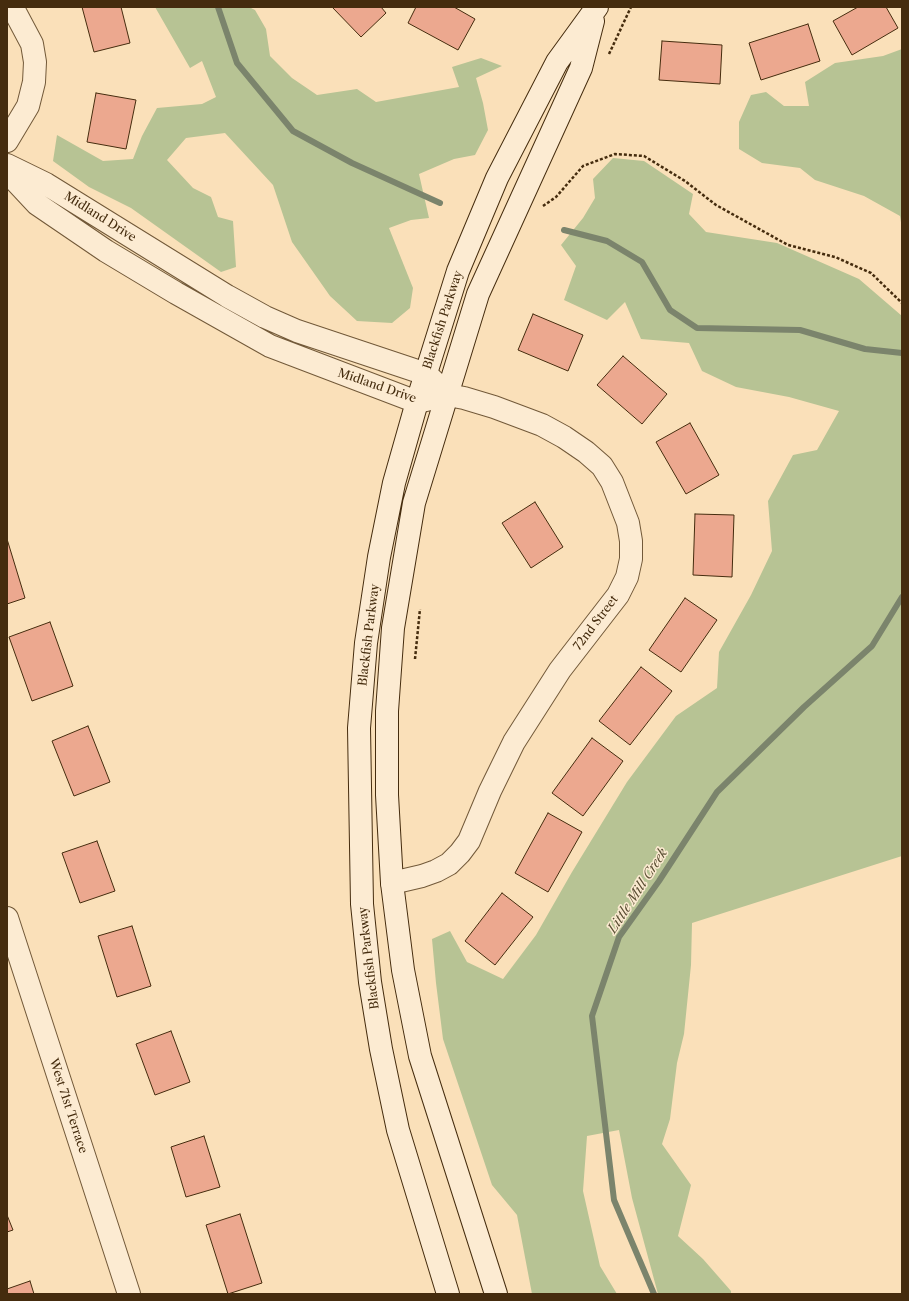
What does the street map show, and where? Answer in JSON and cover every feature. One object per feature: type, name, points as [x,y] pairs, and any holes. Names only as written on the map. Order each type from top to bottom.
[{"type":"main road","points":[[7,141],[28,106],[34,82],[35,62],[32,44],[11,7]]},
{"type":"main road","name":"Blackfish Parkway","points":[[448,1294],[398,1130],[381,1049],[370,982],[362,904],[359,728],[366,643],[379,557],[394,483],[417,402],[458,271],[497,178],[557,62],[596,9]]},
{"type":"main road","name":"Blackfish Parkway","points":[[496,1294],[420,1056],[403,970],[392,883],[387,795],[387,711],[393,628],[414,503],[478,294],[581,68],[596,9]]},
{"type":"main road","name":"Midland Drive","points":[[7,165],[46,184],[227,296],[265,317],[297,331],[426,374],[448,395]]},
{"type":"main road","name":"Midland Drive","points":[[7,172],[37,204],[106,251],[176,293],[270,346],[417,402],[448,395]]},
{"type":"main road","name":"72nd Street","points":[[392,883],[422,876],[449,864],[469,841],[490,790],[514,742],[560,670],[618,595],[626,577],[631,559],[631,541],[628,522],[612,482],[602,466],[586,452],[564,437],[542,425],[494,407],[448,395]]},
{"type":"main road","name":"West 71st Terrace","points":[[7,918],[129,1294]]},
{"type":"path","points":[[608,56],[631,7]]},
{"type":"path","points":[[540,208],[556,197],[583,166],[615,154],[644,156],[685,181],[716,204],[788,245],[835,257],[872,274],[902,303]]},
{"type":"path","points":[[414,662],[420,609]]},
{"type":"green space","points":[[155,7],[249,7],[255,10],[266,29],[270,56],[292,78],[317,95],[357,89],[376,102],[459,87],[452,67],[481,58],[502,66],[476,78],[488,130],[475,155],[454,159],[419,174],[429,218],[411,220],[389,228],[413,288],[410,308],[392,323],[357,321],[330,296],[292,242],[273,185],[225,133],[186,138],[167,160],[193,188],[211,197],[218,217],[233,221],[236,267],[221,272],[131,208],[89,187],[53,161],[57,135],[103,161],[133,159],[142,136],[157,108],[202,104],[216,97],[202,61],[190,68]]},
{"type":"green space","points":[[902,49],[902,229],[900,216],[864,196],[815,180],[800,168],[762,163],[739,149],[739,122],[751,95],[766,92],[784,106],[809,106],[805,82],[835,63],[883,56]]},
{"type":"green space","points":[[613,158],[644,161],[693,194],[689,214],[706,232],[777,243],[859,279],[902,316],[902,856],[692,923],[691,965],[684,1034],[677,1063],[670,1119],[662,1144],[691,1185],[678,1236],[703,1259],[731,1291],[731,1294],[658,1294],[632,1198],[619,1130],[587,1136],[583,1191],[600,1266],[617,1294],[532,1294],[517,1215],[492,1185],[443,1039],[436,983],[432,939],[450,931],[467,962],[503,979],[536,935],[572,872],[627,782],[676,716],[717,688],[719,652],[751,595],[772,551],[768,501],[793,455],[817,450],[839,411],[789,397],[736,387],[702,371],[689,343],[641,339],[625,302],[607,320],[564,300],[576,266],[561,245],[583,218],[595,198],[593,179]]},
{"type":"building","points":[[82,7],[121,7],[130,43],[94,52]]},
{"type":"building","points":[[332,7],[381,7],[386,13],[361,37]]},
{"type":"building","points":[[416,7],[454,7],[475,19],[458,50],[408,23]]},
{"type":"building","points":[[858,7],[886,7],[898,28],[852,55],[833,21]]},
{"type":"building","points":[[808,24],[820,61],[761,80],[749,43]]},
{"type":"building","points":[[662,41],[722,45],[720,84],[659,80]]},
{"type":"building","points":[[96,93],[136,100],[126,149],[87,142]]},
{"type":"building","points":[[533,314],[583,335],[568,371],[518,350]]},
{"type":"building","points":[[623,356],[667,394],[642,424],[597,385]]},
{"type":"building","points":[[690,423],[719,475],[686,494],[656,442]]},
{"type":"building","points":[[535,502],[563,547],[531,568],[502,523]]},
{"type":"building","points":[[695,514],[734,515],[732,577],[693,575]]},
{"type":"building","points":[[7,539],[25,598],[7,604]]},
{"type":"building","points":[[685,598],[717,620],[681,672],[649,650]]},
{"type":"building","points":[[50,622],[73,686],[32,701],[9,637]]},
{"type":"building","points":[[641,667],[672,691],[630,745],[599,721]]},
{"type":"building","points":[[88,726],[110,782],[74,796],[52,741]]},
{"type":"building","points":[[592,738],[623,761],[583,816],[552,793]]},
{"type":"building","points":[[548,813],[582,832],[548,892],[515,873]]},
{"type":"building","points":[[97,841],[115,891],[80,903],[62,853]]},
{"type":"building","points":[[502,893],[533,917],[495,965],[465,941]]},
{"type":"building","points":[[132,926],[151,986],[117,997],[98,936]]},
{"type":"building","points":[[171,1031],[190,1082],[155,1095],[136,1044]]},
{"type":"building","points":[[204,1136],[220,1187],[186,1197],[171,1147]]},
{"type":"building","points":[[240,1214],[262,1283],[228,1294],[206,1225]]},
{"type":"building","points":[[7,1215],[13,1230],[7,1232]]},
{"type":"building","points":[[30,1281],[34,1294],[7,1294],[7,1289]]},
{"type":"waterway","points":[[218,7],[237,63],[293,131],[352,163],[440,203]]},
{"type":"waterway","points":[[564,230],[607,241],[642,262],[670,310],[697,328],[800,330],[865,349],[902,353]]},
{"type":"waterway","name":"Little Mill Creek","points":[[654,1294],[614,1200],[592,1016],[619,937],[659,881],[717,792],[804,707],[872,646],[902,597]]}]
